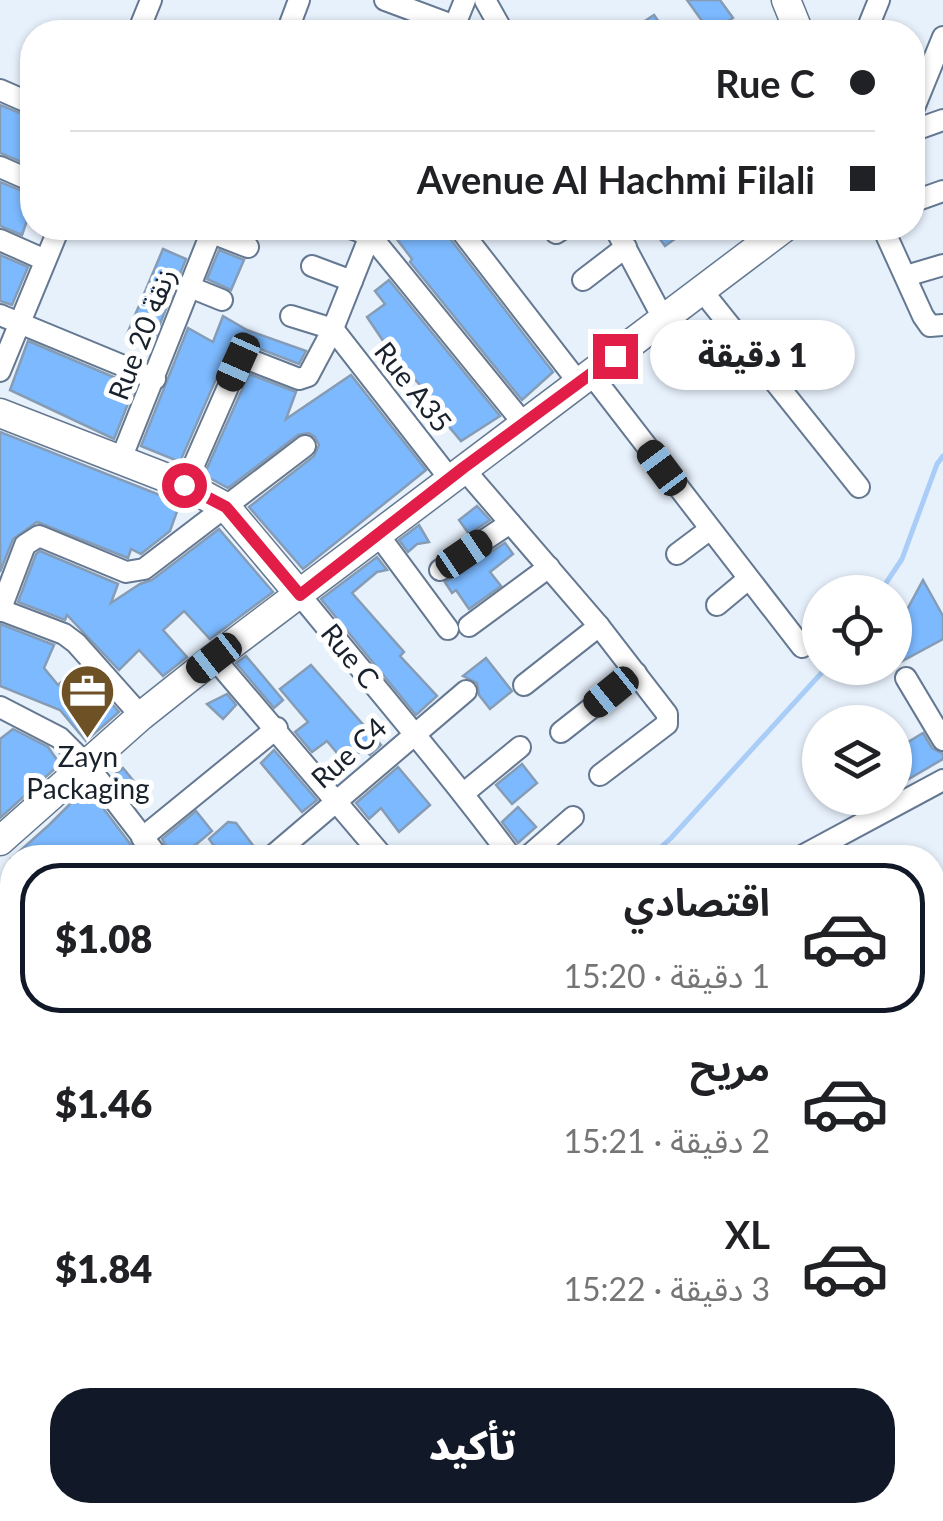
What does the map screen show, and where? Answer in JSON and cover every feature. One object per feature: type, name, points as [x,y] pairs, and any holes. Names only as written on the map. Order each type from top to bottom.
[{"type":"street","points":[[385,0],[433,20]]},
{"type":"street","points":[[925,81],[943,37]]},
{"type":"street","points":[[0,240],[45,260]]},
{"type":"street","points":[[0,371],[10,319],[54,240]]},
{"type":"street","name":"Rue 20 زنقة","points":[[122,459],[155,380],[205,240]]},
{"type":"street","points":[[232,240],[248,247]]},
{"type":"street","points":[[184,485],[238,362],[246,358],[299,379],[308,376],[352,280],[362,240]]},
{"type":"street","points":[[373,240],[524,424]]},
{"type":"street","points":[[469,240],[802,647]]},
{"type":"street","points":[[622,240],[664,320]]},
{"type":"street","points":[[0,841],[141,716],[214,658],[769,240]]},
{"type":"street","points":[[889,240],[923,316],[930,326],[943,325]]},
{"type":"street","points":[[584,280],[626,247]]},
{"type":"street","points":[[906,276],[943,265]]},
{"type":"street","points":[[312,266],[352,280]]},
{"type":"street","points":[[190,287],[222,300]]},
{"type":"street","points":[[703,292],[860,487]]},
{"type":"street","points":[[291,316],[332,330]]},
{"type":"street","points":[[10,319],[155,380]]},
{"type":"street","name":"Rue A35","points":[[332,330],[457,473],[549,566],[666,714],[668,722],[600,775]]},
{"type":"street","name":"Rue C","points":[[0,412],[184,485],[226,507],[464,793],[502,845]]},
{"type":"street","points":[[141,716],[76,643],[2,601],[25,545],[39,536],[126,572],[144,570],[305,446]]},
{"type":"street","points":[[440,570],[510,523]]},
{"type":"street","points":[[678,554],[709,530]]},
{"type":"street","points":[[377,533],[458,628],[549,566]]},
{"type":"street","points":[[716,604],[747,580]]},
{"type":"street","points":[[524,685],[600,626]]},
{"type":"street","points":[[214,658],[374,845]]},
{"type":"street","points":[[560,732],[636,672]]},
{"type":"street","points":[[910,685],[943,740]]},
{"type":"street","name":"Rue C4","points":[[286,845],[412,733],[466,691]]},
{"type":"street","points":[[0,707],[60,738],[88,766],[148,845]]},
{"type":"street","points":[[142,838],[276,728]]},
{"type":"street","points":[[464,793],[520,746]]},
{"type":"street","points":[[822,845],[943,780]]},
{"type":"street","points":[[541,845],[573,817]]},
{"type":"building","points":[[687,0],[720,0],[733,18],[730,20],[701,20]]},
{"type":"building","points":[[0,105],[20,113],[20,161],[0,153]]},
{"type":"building","points":[[0,182],[20,190],[20,234],[0,226]]},
{"type":"building","points":[[398,240],[451,240],[553,372],[522,400],[410,262],[412,259]]},
{"type":"building","points":[[163,249],[186,259],[152,344],[127,334]]},
{"type":"building","points":[[219,250],[244,260],[231,290],[207,279]]},
{"type":"building","points":[[0,255],[28,267],[12,305],[0,301]]},
{"type":"building","points":[[389,280],[500,416],[461,441],[367,317],[385,304],[375,291]]},
{"type":"building","points":[[223,316],[247,330],[306,351],[299,364],[250,345],[237,347],[226,356],[180,462],[141,446],[188,328],[213,342]]},
{"type":"building","points":[[28,341],[135,386],[114,439],[10,390]]},
{"type":"building","points":[[249,374],[296,392],[286,419],[351,375],[426,470],[303,569],[249,507],[314,456],[319,445],[315,437],[309,433],[298,435],[228,488],[204,475]]},
{"type":"building","points":[[0,432],[180,503],[170,531],[141,554],[131,549],[128,558],[37,522],[13,539],[0,572]]},
{"type":"building","points":[[477,506],[490,520],[469,534],[459,520]]},
{"type":"building","points":[[419,525],[429,542],[417,544],[408,552],[399,540]]},
{"type":"building","points":[[219,529],[273,592],[210,639],[184,611],[163,630],[187,657],[163,676],[139,650],[119,670],[67,615],[65,620],[18,602],[40,551],[118,584],[111,603],[152,580]]},
{"type":"building","points":[[505,543],[513,554],[490,572],[501,586],[469,609],[445,582]]},
{"type":"building","points":[[377,557],[387,570],[377,572],[352,593],[404,652],[400,656],[437,696],[416,715],[321,599]]},
{"type":"building","points":[[923,580],[943,616],[943,639],[912,656],[912,600]]},
{"type":"building","points":[[0,624],[54,645],[44,668],[58,685],[79,667],[119,712],[86,741],[60,710],[0,686]]},
{"type":"building","points":[[246,656],[283,700],[274,708],[236,663]]},
{"type":"building","points":[[486,658],[512,691],[490,709],[479,695],[477,683],[463,676]]},
{"type":"building","points":[[311,665],[381,745],[370,755],[364,749],[354,757],[344,747],[337,753],[327,741],[312,752],[295,732],[308,722],[280,689]]},
{"type":"building","points":[[227,694],[236,705],[223,719],[207,704]]},
{"type":"building","points":[[13,729],[48,747],[60,764],[0,818],[0,739]]},
{"type":"building","points":[[923,733],[932,748],[943,754],[943,759],[912,777],[912,740]]},
{"type":"building","points":[[274,750],[317,800],[302,812],[261,763]]},
{"type":"building","points":[[522,764],[537,783],[512,804],[496,785]]},
{"type":"building","points":[[398,767],[430,805],[399,832],[381,808],[369,819],[356,803]]},
{"type":"building","points":[[123,768],[146,796],[135,805],[113,776]]},
{"type":"building","points":[[87,787],[131,845],[27,845]]},
{"type":"building","points":[[518,807],[536,827],[518,843],[502,822]]},
{"type":"building","points":[[196,811],[212,831],[195,845],[165,845],[162,839]]},
{"type":"building","points":[[228,822],[236,823],[253,845],[213,845],[209,839]]},
{"type":"waterway","points":[[891,575],[902,559],[943,456]]},
{"type":"waterway","points":[[663,845],[810,685]]},
{"type":"place","name":"Zayn Packaging","points":[[88,740]]},
{"type":"route","points":[[184,485],[226,507],[300,595],[615,356]]}]
